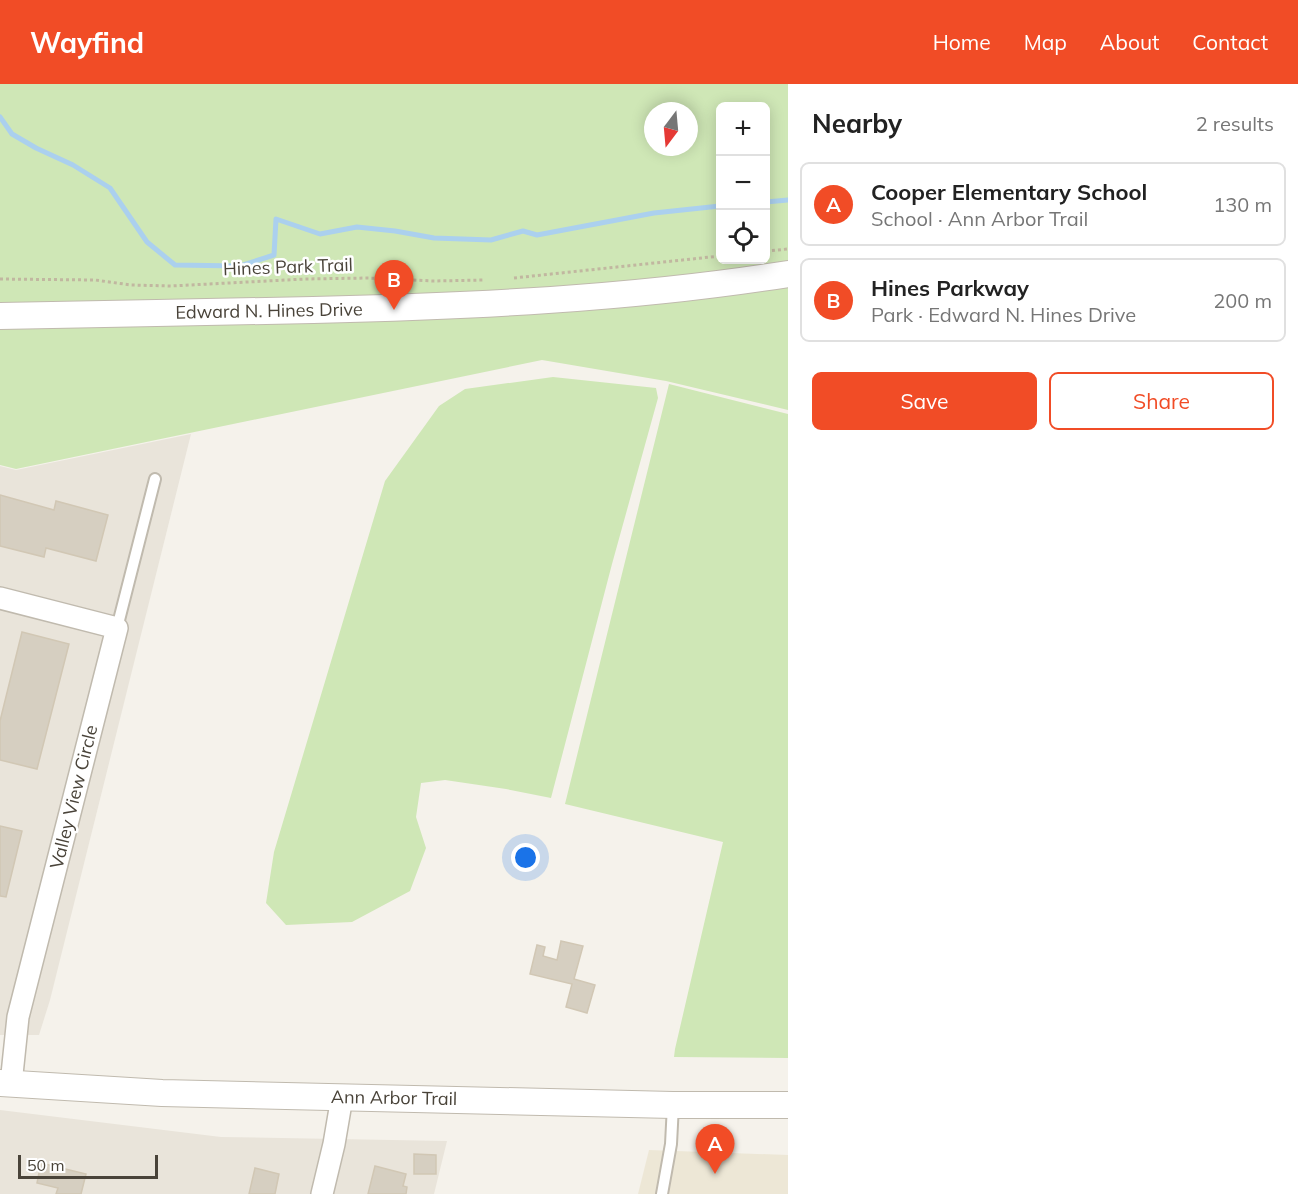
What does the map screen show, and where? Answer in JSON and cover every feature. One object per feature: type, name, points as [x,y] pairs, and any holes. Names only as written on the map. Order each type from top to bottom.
[{"type":"street","name":"Edward N. Hines Drive","points":[[0,316],[498,304],[613,295],[748,281],[788,274]]},
{"type":"street","points":[[0,597],[117,628]]},
{"type":"street","name":"Valley View Circle","points":[[6,1084],[18,1017],[117,628]]},
{"type":"street","name":"Ann Arbor Trail","points":[[6,1084],[162,1093],[673,1105],[788,1105]]},
{"type":"street","points":[[322,1194],[342,1097]]},
{"type":"lane","points":[[117,628],[155,479]]},
{"type":"lane","points":[[662,1194],[671,1144],[673,1105]]},
{"type":"path","points":[[770,251],[788,249]]},
{"type":"path","points":[[514,278],[716,256]]},
{"type":"path","name":"Hines Park Trail","points":[[0,279],[95,280],[131,285],[171,286],[305,279],[491,280]]},
{"type":"shaded area","points":[[191,434],[50,1000],[39,1035],[0,1035],[0,466],[16,470]]},
{"type":"shaded area","points":[[0,1110],[221,1137],[447,1141],[434,1194],[0,1194]]},
{"type":"shaded area","points":[[649,1150],[788,1155],[788,1194],[638,1194]]},
{"type":"green space","points":[[0,84],[788,84],[788,410],[666,381],[542,360],[16,469],[0,465]]},
{"type":"green space","points":[[553,377],[656,388],[658,398],[551,798],[445,780],[421,783],[416,817],[426,848],[410,891],[352,922],[286,925],[266,903],[274,852],[385,481],[439,406],[465,389]]},
{"type":"green space","points":[[669,384],[788,414],[788,1058],[674,1057],[723,842],[565,804]]},
{"type":"building","points":[[0,495],[54,510],[56,501],[108,515],[96,561],[46,548],[44,557],[0,546]]},
{"type":"building","points":[[22,632],[69,644],[37,769],[0,760],[0,721]]},
{"type":"building","points":[[0,826],[22,831],[6,897],[0,896]]},
{"type":"building","points":[[561,941],[583,946],[574,979],[595,985],[587,1013],[566,1007],[572,984],[530,974],[537,945],[545,947],[543,956],[557,960]]},
{"type":"building","points":[[414,1154],[436,1155],[436,1174],[414,1174]]},
{"type":"building","points":[[41,1163],[86,1174],[81,1194],[56,1194],[58,1188],[37,1183]]},
{"type":"building","points":[[375,1166],[406,1174],[403,1186],[407,1187],[406,1194],[368,1194]]},
{"type":"building","points":[[255,1168],[279,1174],[275,1194],[249,1194]]},
{"type":"waterway","points":[[0,117],[12,134],[73,165],[110,188],[147,242],[175,265],[240,266],[274,255],[276,219],[320,234],[357,227],[434,238],[491,240],[523,231],[537,235],[654,213],[716,206]]},
{"type":"waterway","points":[[770,202],[788,200]]},
{"type":"place","name":"Hines Parkway","points":[[394,310]]},
{"type":"place","name":"Cooper Elementary School","points":[[715,1174]]}]
